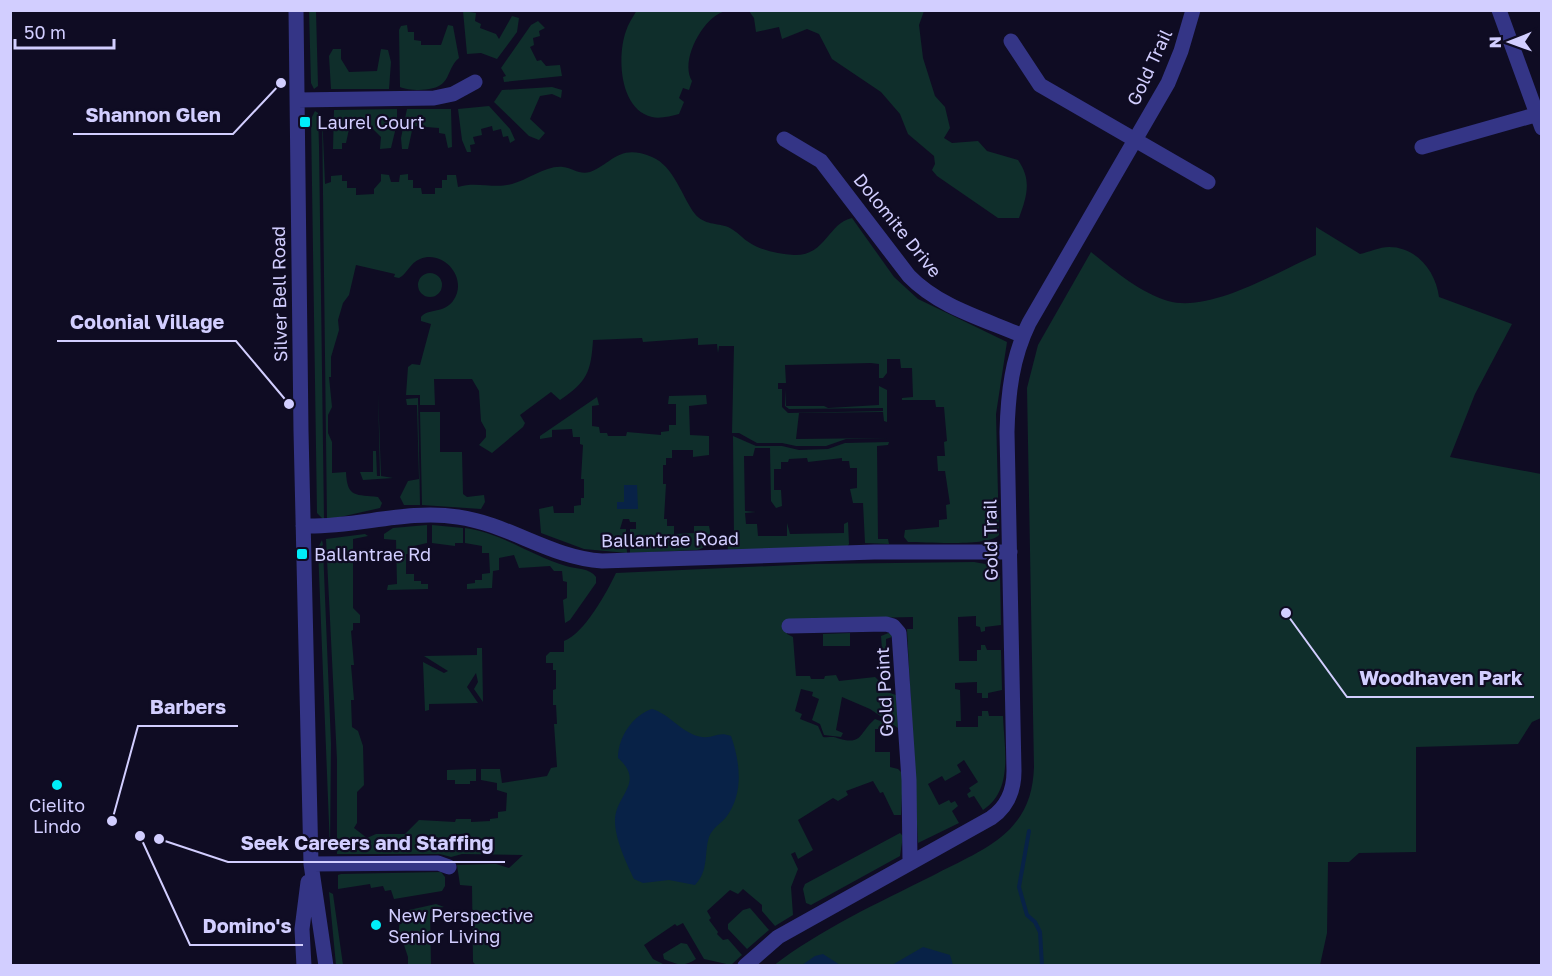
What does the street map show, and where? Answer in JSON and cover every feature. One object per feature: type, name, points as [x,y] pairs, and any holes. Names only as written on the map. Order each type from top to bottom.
[{"type":"street","name":"Silver Bell Road","points":[[296,10],[303,526],[311,864],[326,966]]},
{"type":"street","name":"Gold Trail","points":[[745,966],[778,937],[997,814],[1003,808],[1012,789],[1014,771],[1008,402],[1014,366],[1023,336],[1175,67],[1193,10]]},
{"type":"street","points":[[1422,147],[1540,118],[1499,10]]},
{"type":"street","points":[[1011,41],[1040,85],[1208,182]]},
{"type":"street","points":[[297,100],[434,98],[453,94],[475,82]]},
{"type":"street","name":"Dolomite Drive","points":[[784,140],[821,162],[909,276],[925,291],[941,301],[1023,336]]},
{"type":"street","name":"Ballantrae Road","points":[[303,526],[334,526],[421,515],[457,516],[496,524],[577,558],[602,561],[874,552],[1010,552]]},
{"type":"street","name":"Gold Point","points":[[789,626],[886,624],[893,626],[899,633],[909,780],[910,862]]},
{"type":"street","points":[[311,864],[438,863],[449,867]]},
{"type":"street","name":"Silver Bell Road","points":[[304,966],[302,929],[311,864]]},
{"type":"green space","points":[[637,10],[726,11],[710,21],[696,40],[689,62],[692,81],[689,90],[683,88],[679,98],[684,102],[679,114],[652,117],[641,112],[627,93],[623,80],[623,42],[627,28]]},
{"type":"green space","points":[[309,11],[316,11],[318,86],[314,89],[311,83]]},
{"type":"green space","points":[[463,11],[476,13],[475,21],[481,24],[480,28],[496,34],[499,39],[512,16],[519,18],[517,32],[497,59],[481,53],[467,54]]},
{"type":"green space","points":[[749,11],[924,11],[919,25],[923,58],[935,96],[945,107],[950,128],[944,138],[952,143],[978,141],[987,151],[1018,160],[1027,181],[1019,218],[998,218],[937,176],[932,170],[935,164],[934,156],[908,134],[900,114],[881,92],[832,59],[819,34],[807,29],[782,39],[779,27],[756,32],[754,18]]},
{"type":"green space","points":[[538,21],[545,28],[539,31],[540,36],[533,38],[534,45],[530,47],[537,61],[541,60],[546,66],[560,65],[562,76],[504,82],[503,77],[506,76],[501,68],[531,25]]},
{"type":"green space","points":[[407,25],[408,32],[414,32],[414,40],[421,41],[421,45],[441,45],[448,25],[453,26],[459,58],[439,86],[422,90],[400,87],[399,30],[401,26]]},
{"type":"green space","points":[[333,49],[341,49],[341,59],[349,72],[377,71],[381,49],[388,50],[391,62],[389,89],[331,89],[329,56]]},
{"type":"green space","points":[[552,87],[562,90],[561,98],[552,94],[540,96],[530,119],[545,133],[539,140],[529,136],[494,102],[502,90]]},
{"type":"green space","points":[[489,106],[510,129],[515,140],[510,143],[508,136],[503,137],[501,129],[493,131],[492,126],[481,129],[482,135],[473,137],[475,144],[470,145],[471,152],[467,152],[462,140],[458,109]]},
{"type":"green space","points":[[397,109],[397,123],[391,148],[380,149],[381,137],[373,129],[349,129],[346,143],[342,143],[342,149],[333,149],[334,110]]},
{"type":"green space","points":[[407,109],[451,109],[452,147],[448,148],[445,134],[439,133],[439,128],[413,126],[408,149],[402,149],[401,138]]},
{"type":"green space","points":[[315,111],[318,113],[319,146],[324,520],[317,513],[311,119]]},
{"type":"green space","points":[[322,111],[325,184],[331,182],[331,176],[342,175],[342,181],[347,181],[347,188],[356,188],[356,195],[374,194],[374,189],[381,181],[381,174],[389,175],[391,182],[399,182],[400,175],[408,174],[408,180],[413,180],[413,188],[421,188],[422,194],[435,194],[435,188],[442,188],[442,180],[447,180],[447,175],[456,175],[458,187],[465,185],[498,186],[518,182],[544,170],[557,167],[583,173],[590,172],[617,156],[632,152],[641,153],[660,161],[677,182],[690,207],[699,218],[728,227],[750,243],[766,250],[788,255],[805,254],[820,245],[837,226],[852,218],[894,277],[918,299],[1007,342],[996,414],[999,535],[983,541],[956,543],[908,542],[904,537],[905,530],[939,527],[939,520],[947,519],[946,505],[950,504],[945,471],[938,471],[937,456],[945,456],[944,442],[947,441],[944,407],[936,407],[935,400],[902,400],[902,398],[913,397],[912,368],[901,368],[900,359],[887,359],[887,373],[883,378],[879,378],[879,364],[785,365],[786,383],[778,383],[778,389],[782,389],[782,407],[788,413],[883,411],[883,408],[789,409],[785,406],[785,389],[786,406],[824,406],[828,408],[879,405],[879,386],[887,390],[887,422],[884,421],[883,412],[799,413],[796,439],[889,438],[846,439],[826,446],[796,446],[782,443],[757,443],[739,433],[732,433],[734,346],[719,346],[718,353],[717,344],[698,345],[698,338],[643,342],[642,338],[593,340],[589,368],[582,382],[560,400],[551,392],[520,415],[525,423],[523,427],[492,453],[479,445],[486,437],[486,430],[481,421],[479,391],[472,379],[434,379],[435,405],[420,405],[420,395],[406,395],[408,367],[412,364],[420,365],[431,324],[421,321],[421,317],[445,308],[453,301],[457,292],[458,284],[452,268],[438,258],[429,257],[417,261],[399,278],[394,277],[395,274],[356,265],[349,295],[343,303],[338,320],[339,330],[331,357],[331,377],[329,377],[332,407],[328,415],[328,433],[332,442],[332,473],[346,472],[348,487],[354,494],[378,497],[382,503],[380,508],[327,520]]},
{"type":"green space","points":[[1316,227],[1360,254],[1389,247],[1408,251],[1429,270],[1439,297],[1512,324],[1475,394],[1450,457],[1541,474],[1541,718],[1532,722],[1518,744],[1416,747],[1416,852],[1359,853],[1349,862],[1328,862],[1327,933],[1320,965],[773,966],[830,928],[983,849],[1010,829],[1025,808],[1032,785],[1034,767],[1027,388],[1038,345],[1091,252],[1128,280],[1157,297],[1185,303],[1204,301],[1243,289],[1316,255]]},
{"type":"green space","points":[[430,273],[439,276],[442,285],[439,294],[430,297],[421,294],[418,285],[421,276]]},
{"type":"green space","points":[[378,391],[381,476],[393,478],[363,480],[360,472],[373,472],[373,451],[376,451],[377,476],[380,476]]},
{"type":"green space","points":[[706,395],[707,404],[689,406],[690,435],[709,436],[709,455],[693,457],[693,450],[672,450],[672,458],[666,458],[666,465],[663,465],[663,484],[666,484],[664,519],[667,519],[667,526],[674,526],[674,534],[694,533],[694,526],[709,526],[710,538],[704,547],[697,550],[630,553],[630,529],[636,529],[636,522],[630,522],[629,519],[623,519],[620,529],[626,529],[627,553],[584,549],[541,533],[539,509],[553,506],[554,513],[574,513],[574,506],[581,505],[581,498],[584,498],[584,479],[581,479],[583,445],[580,444],[580,437],[573,437],[572,429],[552,430],[552,437],[540,439],[540,436],[597,397],[599,405],[592,406],[592,426],[599,427],[600,433],[607,433],[608,436],[626,436],[627,432],[661,435],[661,432],[669,431],[669,425],[676,425],[676,404],[668,404],[669,396]]},
{"type":"green space","points":[[418,398],[420,505],[404,505],[400,497],[408,481],[419,479],[417,405],[407,405],[406,399]]},
{"type":"green space","points":[[420,412],[440,412],[440,452],[462,452],[463,494],[467,497],[484,495],[485,502],[481,509],[422,505]]},
{"type":"green space","points":[[733,436],[756,446],[782,446],[799,450],[828,449],[845,443],[889,442],[888,445],[877,446],[878,539],[888,539],[889,544],[865,543],[863,503],[853,503],[850,489],[857,488],[857,468],[850,468],[849,461],[842,461],[842,458],[808,462],[807,458],[781,462],[781,469],[774,469],[774,490],[781,490],[782,506],[776,508],[771,501],[770,448],[755,448],[753,456],[744,456],[745,511],[756,512],[745,513],[746,524],[757,524],[758,536],[787,536],[787,523],[790,534],[844,533],[844,524],[848,522],[849,544],[847,547],[728,550],[726,537],[734,537]]},
{"type":"green space","points":[[427,525],[427,543],[414,546],[413,554],[406,554],[406,574],[414,574],[414,581],[428,584],[428,589],[387,590],[388,585],[397,584],[396,540],[384,539],[384,534],[393,528]]},
{"type":"green space","points":[[432,525],[463,528],[463,543],[455,543],[455,546],[432,543]]},
{"type":"green space","points":[[465,528],[504,540],[553,562],[587,570],[596,577],[596,583],[570,620],[565,623],[563,600],[567,598],[567,582],[563,581],[562,571],[554,571],[550,566],[519,568],[514,555],[499,558],[499,570],[493,571],[492,588],[467,589],[467,584],[475,583],[475,580],[482,580],[482,574],[490,573],[489,553],[482,553],[482,546],[465,543]]},
{"type":"green space","points":[[365,534],[368,536],[353,539],[353,608],[360,615],[360,623],[353,623],[351,631],[354,700],[351,700],[352,727],[358,731],[363,746],[364,785],[357,792],[357,823],[354,828],[367,838],[376,834],[405,834],[419,820],[490,821],[490,819],[498,818],[498,812],[506,811],[507,793],[497,790],[497,783],[481,780],[481,769],[500,769],[502,783],[547,776],[551,768],[557,767],[554,724],[557,724],[556,705],[553,705],[556,670],[553,670],[553,663],[546,663],[546,656],[550,652],[564,652],[564,641],[572,637],[587,621],[616,573],[815,564],[974,562],[991,565],[1000,573],[1001,625],[985,627],[985,631],[981,632],[980,627],[976,626],[976,616],[958,617],[959,661],[977,661],[977,650],[981,650],[981,645],[985,645],[987,650],[1001,650],[1002,690],[988,693],[988,698],[982,698],[982,693],[977,693],[977,682],[955,683],[955,689],[960,690],[961,721],[956,721],[956,727],[978,727],[978,716],[982,716],[982,711],[988,711],[989,716],[1003,716],[1005,768],[999,791],[993,802],[983,810],[974,796],[969,798],[967,794],[971,791],[969,788],[978,782],[964,760],[957,765],[961,772],[945,781],[942,776],[928,784],[939,805],[949,800],[951,803],[955,801],[958,806],[952,811],[959,823],[918,843],[907,629],[913,629],[913,617],[787,620],[787,634],[793,637],[796,676],[810,676],[811,679],[824,679],[825,676],[836,675],[839,681],[875,677],[879,681],[884,675],[881,636],[891,632],[892,637],[886,639],[887,692],[896,695],[898,728],[870,709],[842,697],[836,730],[843,733],[841,737],[824,735],[820,724],[812,720],[819,699],[812,696],[813,692],[801,689],[795,711],[802,714],[800,719],[818,726],[823,737],[852,741],[859,737],[875,719],[891,725],[892,729],[875,729],[875,752],[890,752],[890,767],[898,769],[903,774],[901,815],[894,815],[883,792],[880,793],[873,781],[846,791],[848,795],[838,801],[833,798],[798,820],[813,850],[798,859],[795,852],[791,854],[798,869],[791,887],[793,915],[775,926],[762,911],[762,905],[743,889],[738,894],[730,890],[707,911],[717,934],[723,940],[728,939],[742,955],[731,965],[704,959],[683,923],[677,926],[675,924],[644,945],[653,959],[665,965],[476,965],[473,962],[472,886],[460,885],[457,865],[496,864],[509,868],[523,855],[462,854],[451,857],[440,854],[337,854],[337,760],[326,539]]},
{"type":"green space","points":[[322,540],[323,545],[319,548],[323,548],[331,744],[330,849],[318,548]]},
{"type":"green space","points":[[850,633],[850,646],[823,646],[823,634]]},
{"type":"green space","points":[[477,648],[482,648],[483,702],[474,689],[478,682],[476,673],[467,687],[478,703],[429,704],[429,710],[425,711],[423,662],[444,673],[448,671],[424,656],[477,655]]},
{"type":"green space","points":[[476,769],[476,781],[470,781],[470,784],[455,784],[455,780],[447,780],[447,770]]},
{"type":"green space","points":[[900,833],[903,836],[900,856],[811,905],[806,903],[803,889],[805,884]]},
{"type":"green space","points":[[441,872],[445,877],[445,886],[442,891],[394,899],[391,890],[385,891],[383,886],[371,888],[370,884],[338,889],[338,875],[341,874]]},
{"type":"green space","points":[[329,892],[333,894],[343,965],[336,965]]},
{"type":"green space","points":[[436,904],[444,907],[430,909],[431,965],[408,965],[408,957],[399,930],[400,912]]},
{"type":"green space","points":[[750,908],[769,930],[747,949],[728,929],[728,924],[743,910]]},
{"type":"green space","points":[[681,943],[687,944],[696,959],[681,964],[664,959],[663,954]]},
{"type":"water","points":[[624,485],[637,485],[638,509],[617,509],[617,502],[624,502]]},
{"type":"water","points":[[652,709],[695,735],[702,737],[722,734],[731,736],[734,746],[739,777],[736,797],[727,816],[709,837],[704,868],[695,885],[669,880],[643,883],[634,879],[617,835],[616,812],[629,782],[626,767],[618,758],[621,742],[633,722]]},
{"type":"water","points":[[923,947],[950,955],[953,965],[892,965]]},
{"type":"water","points":[[823,954],[840,965],[802,965],[815,956]]},
{"type":"waterway","points":[[1029,831],[1019,887],[1027,915],[1035,922],[1040,932],[1042,966]]},
{"type":"place","name":"Shannon Glen","points":[[281,83]]},
{"type":"place","name":"Laurel Court","points":[[305,122]]},
{"type":"place","name":"Colonial Village","points":[[289,404]]},
{"type":"place","name":"Ballantrae Rd","points":[[302,554]]},
{"type":"place","name":"Woodhaven Park","points":[[1286,613]]},
{"type":"place","name":"Cielito Lindo","points":[[57,785]]},
{"type":"place","name":"Barbers","points":[[112,821]]},
{"type":"place","name":"Domino's","points":[[140,836]]},
{"type":"place","name":"Seek Careers and Staffing","points":[[159,839]]},
{"type":"place","name":"New Perspective Senior Living","points":[[376,925]]}]
